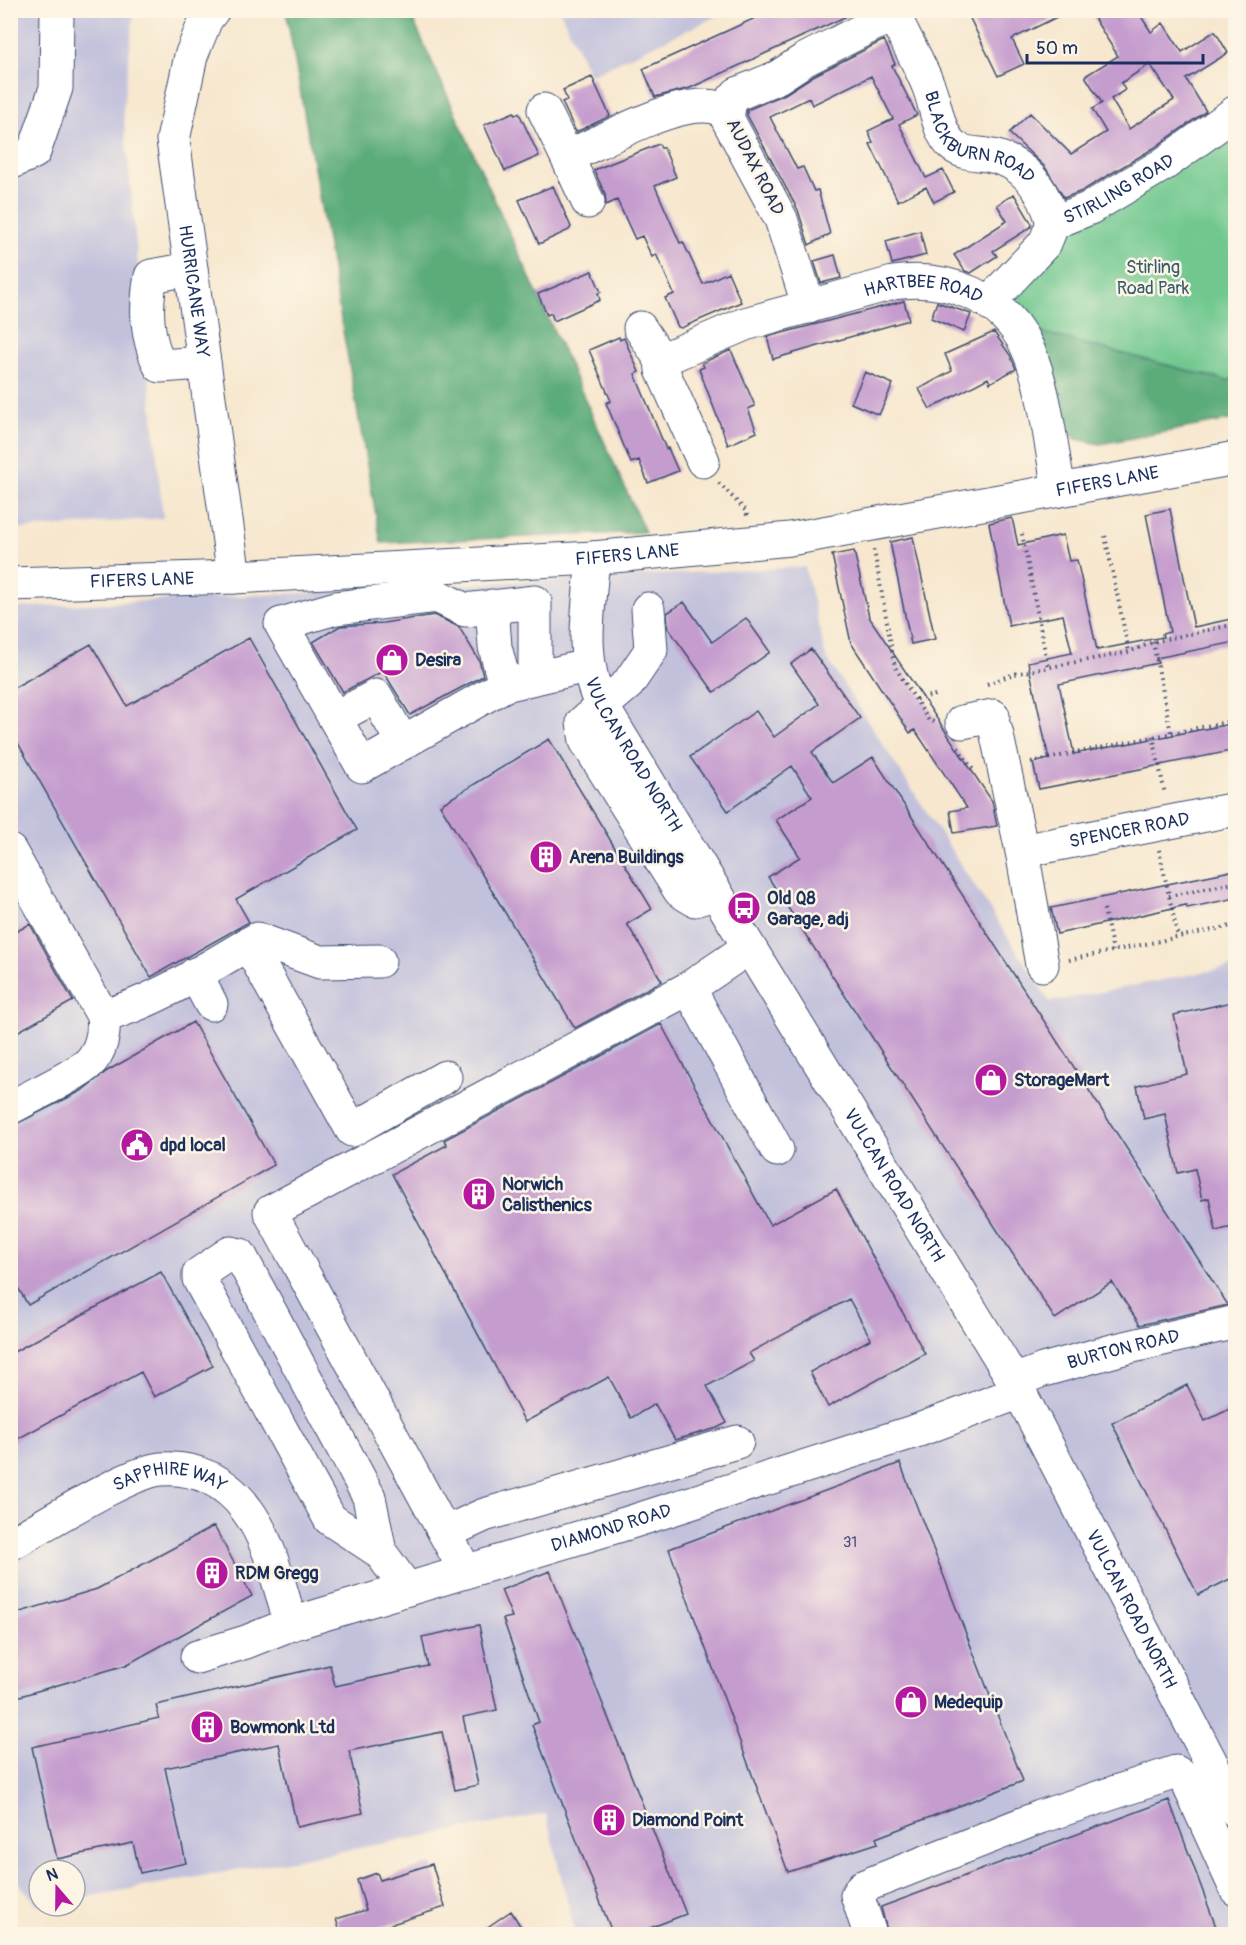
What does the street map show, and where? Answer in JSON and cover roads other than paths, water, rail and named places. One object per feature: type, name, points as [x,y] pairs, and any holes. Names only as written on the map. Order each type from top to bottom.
[{"type":"street","points":[[10,163],[34,152],[56,88],[57,10]]},
{"type":"street","name":"AUDAX ROAD","points":[[809,307],[789,236],[727,118],[727,109],[737,94],[778,77],[804,60],[898,12]]},
{"type":"street","name":"BLACKBURN ROAD","points":[[898,12],[928,85],[942,129],[952,144],[968,154],[1005,159],[1023,168],[1049,208],[1053,223]]},
{"type":"street","name":"HURRICANE WAY","points":[[205,13],[191,56],[172,140],[234,577]]},
{"type":"street","points":[[567,157],[621,132],[683,108],[704,106],[727,109]]},
{"type":"street","points":[[544,110],[588,202]]},
{"type":"street","name":"STIRLING ROAD","points":[[989,302],[1045,243],[1053,223],[1090,208],[1164,164],[1236,112]]},
{"type":"street","points":[[191,269],[151,276],[146,305],[150,345],[160,366],[204,363]]},
{"type":"street","name":"HARTBEE ROAD","points":[[661,360],[745,324],[915,280],[937,281],[967,291],[989,302],[1006,317],[1027,346],[1036,371],[1059,490]]},
{"type":"street","points":[[640,328],[661,360],[662,370],[702,461]]},
{"type":"street","name":"FIFERS LANE","points":[[10,584],[234,577],[592,558],[790,539],[1236,458]]},
{"type":"street","name":"VULCAN ROAD NORTH","points":[[592,558],[587,666],[592,686],[602,706],[1017,1387],[1080,1514],[1236,1812]]},
{"type":"street","points":[[520,681],[537,605],[535,602],[492,606],[482,610],[465,610],[437,596],[336,608],[281,624],[362,766],[520,681],[587,666]]},
{"type":"street","points":[[492,606],[495,647],[520,681]]},
{"type":"street","points":[[602,706],[628,684],[651,650],[648,609]]},
{"type":"street","points":[[335,718],[376,696],[403,743]]},
{"type":"street","points":[[969,727],[1022,851],[1042,965]]},
{"type":"street","name":"SPENCER ROAD","points":[[1022,851],[1236,809]]},
{"type":"street","points":[[10,850],[103,1017],[105,1030],[98,1051],[88,1063],[10,1108]]},
{"type":"street","points":[[103,1017],[129,1009],[252,942],[320,962],[379,961]]},
{"type":"street","points":[[252,942],[352,1130],[445,1077]]},
{"type":"street","points":[[466,1572],[270,1212],[538,1066],[689,988],[748,948]]},
{"type":"street","points":[[195,974],[211,1004]]},
{"type":"street","points":[[689,988],[777,1150]]},
{"type":"street","points":[[380,1551],[369,1497],[240,1255],[230,1253],[202,1269],[199,1279],[330,1519],[380,1551],[407,1589]]},
{"type":"street","name":"BURTON ROAD","points":[[1017,1387],[1043,1370],[1236,1322]]},
{"type":"street","name":"DIAMOND ROAD","points":[[198,1657],[246,1642],[291,1624],[466,1572],[919,1430],[1017,1387]]},
{"type":"street","points":[[445,1533],[484,1515],[736,1442]]},
{"type":"street","name":"SAPPHIRE WAY","points":[[10,1544],[132,1478],[160,1469],[195,1471],[225,1485],[248,1510],[265,1544],[291,1624]]},
{"type":"street","points":[[870,1935],[856,1895],[862,1887],[1040,1817],[1176,1772],[1186,1779],[1236,1889]]},
{"type":"place","name":"Desira","points":[[392,660]]},
{"type":"place","name":"Arena Buildings","points":[[546,857]]},
{"type":"place","name":"Old Q8 Garage, adj","points":[[744,908]]},
{"type":"place","name":"StorageMart","points":[[991,1080]]},
{"type":"place","name":"dpd local","points":[[137,1145]]},
{"type":"place","name":"Norwich Calisthenics","points":[[479,1194]]},
{"type":"place","name":"RDM Gregg","points":[[212,1573]]},
{"type":"place","name":"Medequip","points":[[911,1702]]},
{"type":"place","name":"Bowmonk Ltd","points":[[207,1727]]},
{"type":"place","name":"Diamond Point","points":[[609,1820]]},
{"type":"park label","name":"Stirling Road Park","points":[[1153,277]]}]
